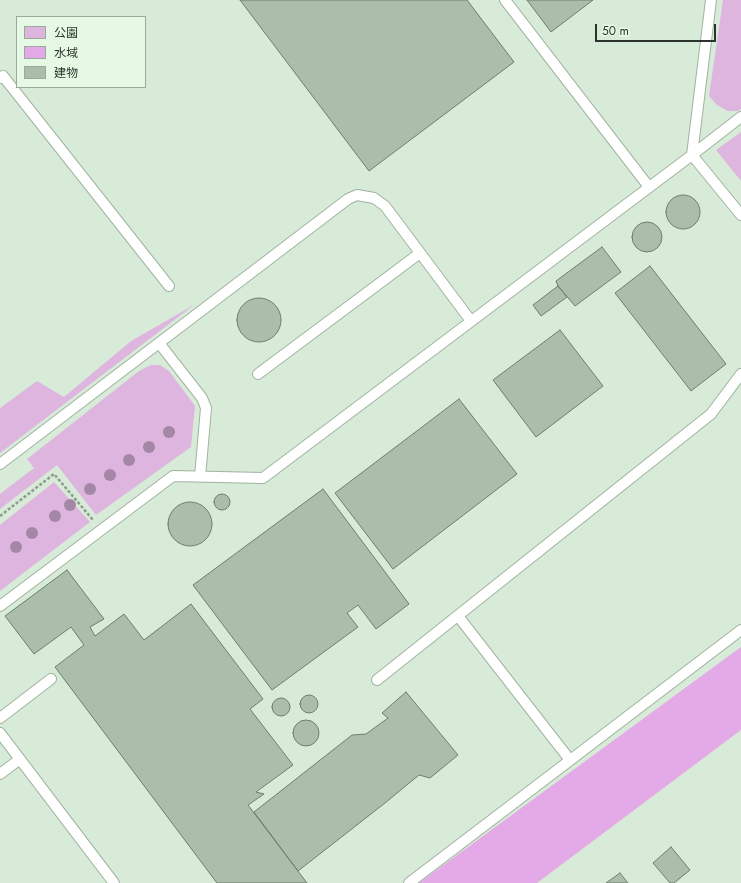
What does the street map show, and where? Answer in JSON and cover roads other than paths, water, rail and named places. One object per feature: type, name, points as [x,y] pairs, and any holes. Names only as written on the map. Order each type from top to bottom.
[{"type":"lane","points":[[505,0],[649,187]]},
{"type":"lane","points":[[712,0],[692,155],[741,214]]},
{"type":"lane","points":[[0,78],[3,76],[168,286]]},
{"type":"lane","points":[[0,606],[173,476],[263,478],[741,117]]},
{"type":"lane","points":[[0,464],[348,199],[357,195],[374,198],[385,206],[470,321]]},
{"type":"lane","points":[[258,374],[420,253]]},
{"type":"lane","points":[[159,343],[202,398],[206,408],[200,477]]},
{"type":"lane","points":[[377,680],[711,414],[741,374]]},
{"type":"lane","points":[[458,616],[570,760]]},
{"type":"lane","points":[[409,883],[741,630]]},
{"type":"lane","points":[[0,718],[51,679]]},
{"type":"lane","points":[[0,733],[114,883]]},
{"type":"lane","points":[[0,774],[20,759]]},
{"type":"water","points":[[741,647],[741,730],[537,883],[419,883]]}]
